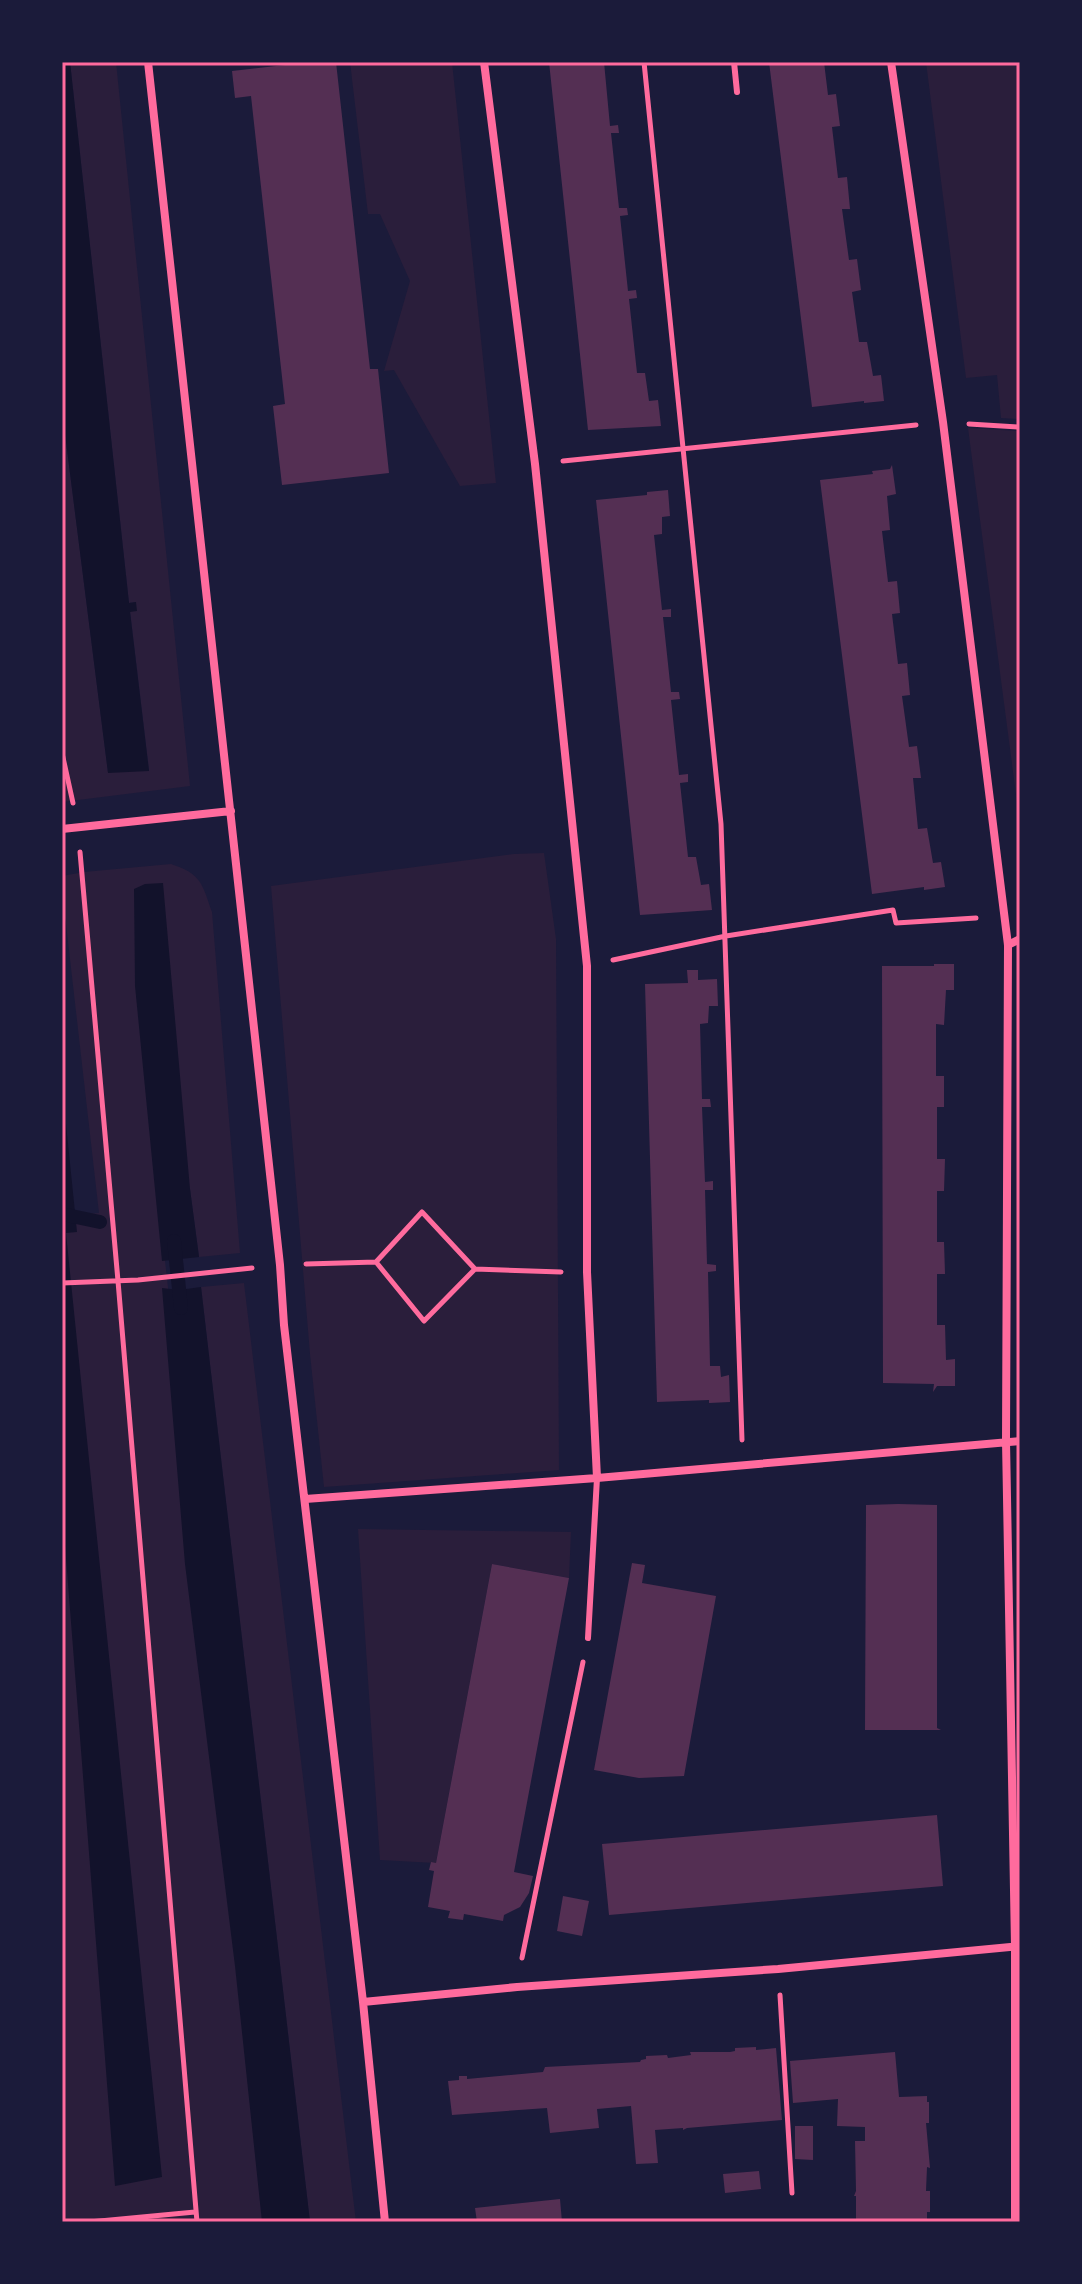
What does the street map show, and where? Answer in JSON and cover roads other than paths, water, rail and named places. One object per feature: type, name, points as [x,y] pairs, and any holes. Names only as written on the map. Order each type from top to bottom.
[{"type":"street","points":[[148,62],[280,1265],[284,1325],[363,2002],[385,2222]]},
{"type":"street","points":[[484,62],[535,464],[587,966],[587,1272],[597,1478]]},
{"type":"street","points":[[891,62],[943,422],[1008,945],[1006,1441],[1018,1946],[1015,2222]]},
{"type":"street","points":[[62,829],[231,811]]},
{"type":"street","points":[[1008,945],[1020,939]]},
{"type":"street","points":[[305,1499],[597,1478],[1020,1441]]},
{"type":"street","points":[[363,2002],[517,1987],[778,1969],[1018,1946]]},
{"type":"lane","points":[[734,62],[737,92]]},
{"type":"lane","points":[[588,1638],[597,1478]]},
{"type":"waterway","points":[[62,1214],[100,1222]]},
{"type":"waterway","points":[[174,1241],[181,1308]]}]
